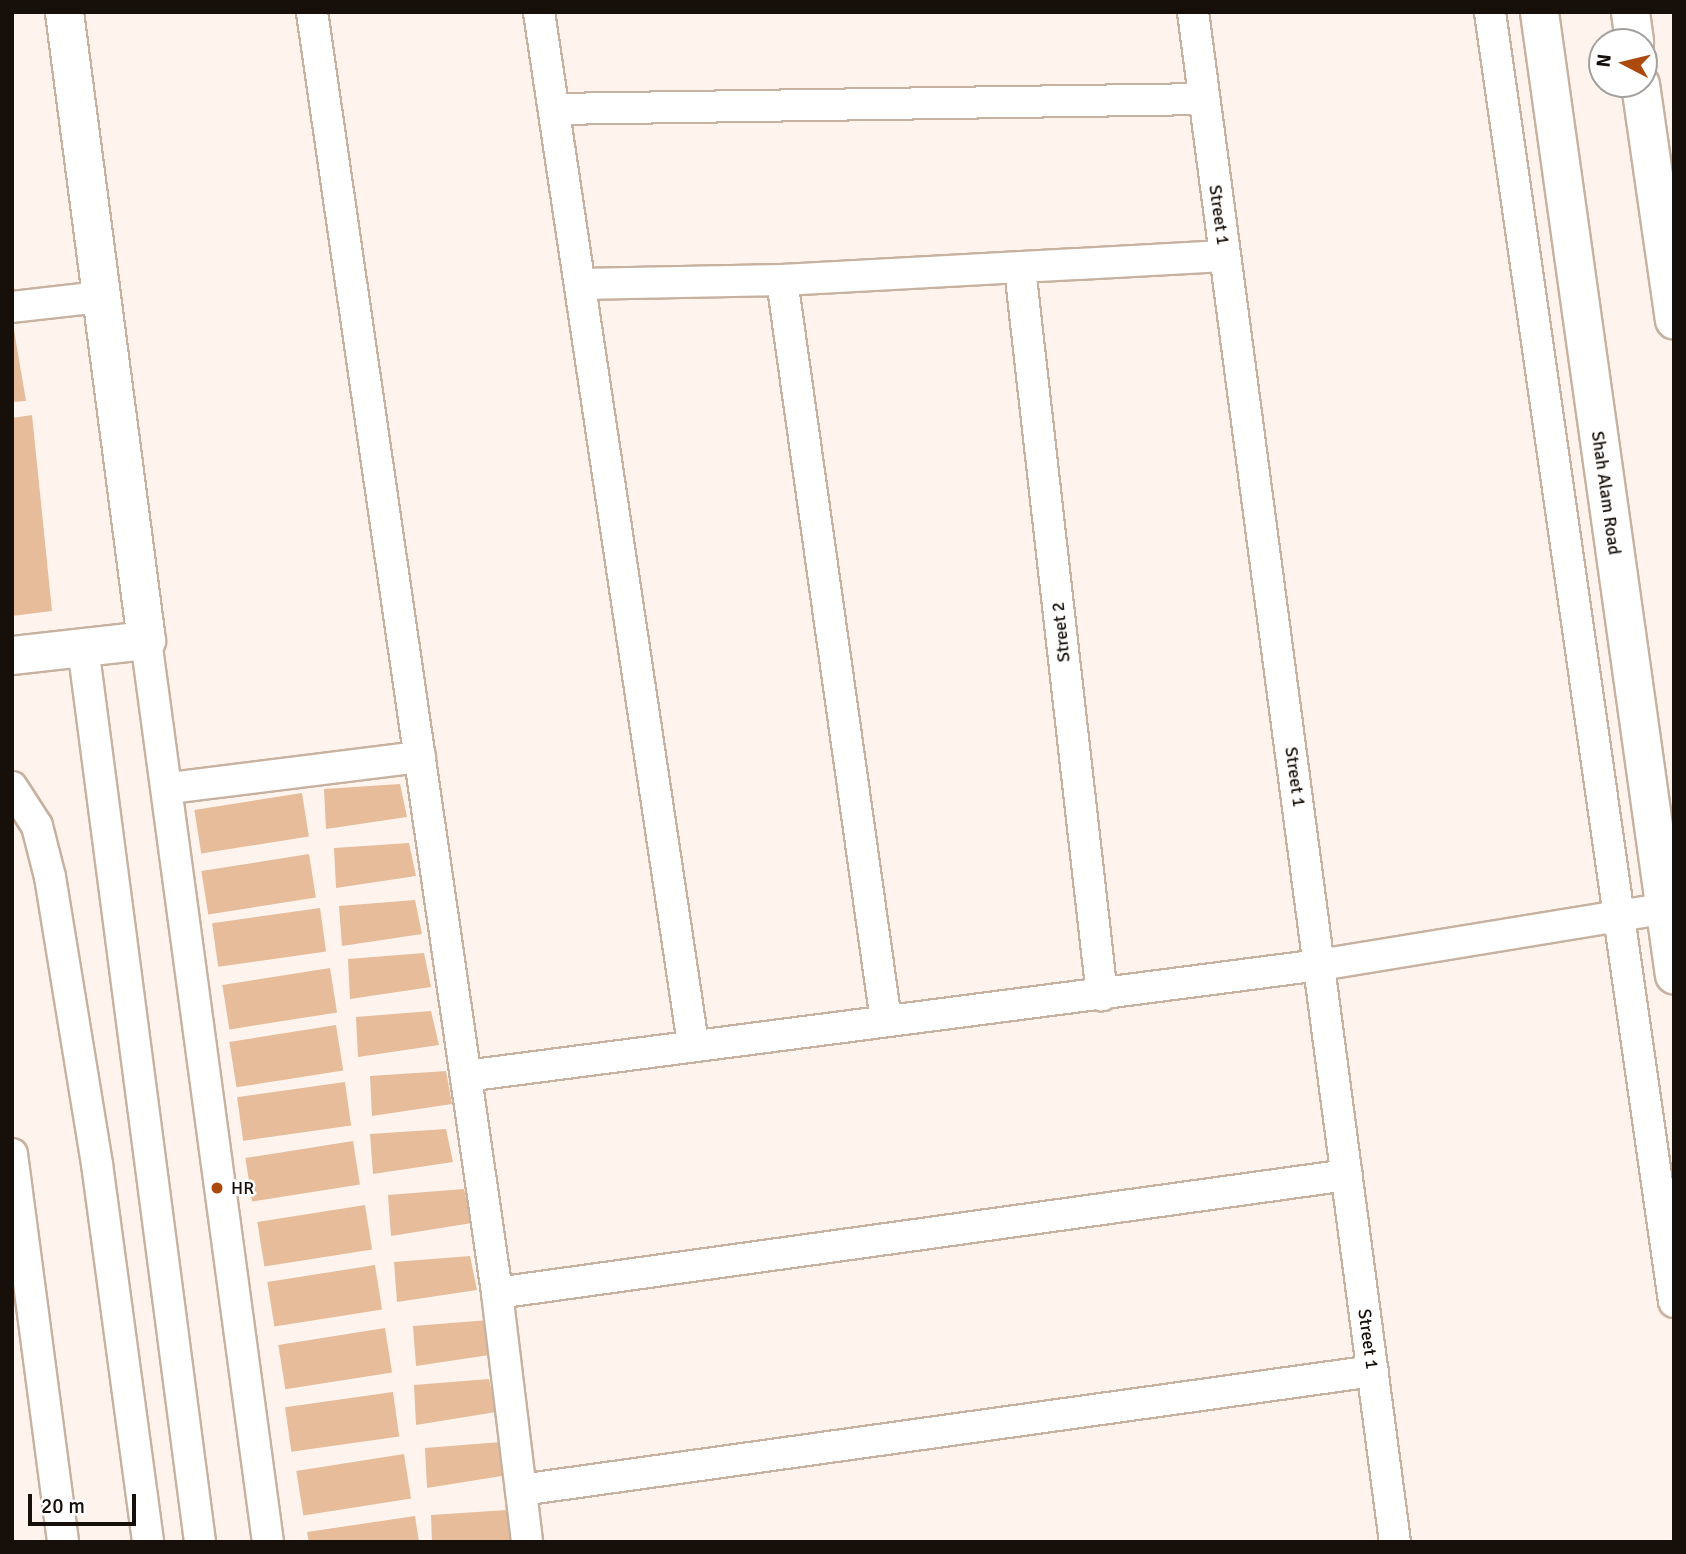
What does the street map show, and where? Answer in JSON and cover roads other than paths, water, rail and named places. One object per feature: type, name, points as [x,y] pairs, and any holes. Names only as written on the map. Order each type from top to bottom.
[{"type":"street","points":[[64,12],[146,640],[170,788],[268,1542]]},
{"type":"street","points":[[312,12],[497,1293],[527,1542]]},
{"type":"street","points":[[539,12],[693,1044]]},
{"type":"street","name":"Street 1","points":[[1193,12],[1395,1542]]},
{"type":"street","points":[[1490,12],[1674,1302]]},
{"type":"street","name":"Shah Alam Road","points":[[1539,12],[1669,908],[1674,975]]},
{"type":"street","points":[[1642,98],[1673,304]]},
{"type":"street","points":[[554,108],[1203,99]]},
{"type":"street","points":[[580,284],[782,280],[1224,256]]},
{"type":"street","name":"Street 2","points":[[1020,269],[1102,995]]},
{"type":"street","points":[[782,280],[886,1021]]},
{"type":"street","points":[[12,306],[100,297]]},
{"type":"street","points":[[12,655],[146,640]]},
{"type":"street","points":[[83,648],[200,1542]]},
{"type":"street","points":[[170,788],[420,757]]},
{"type":"street","points":[[12,787],[37,826],[50,877],[97,1164],[148,1542]]},
{"type":"street","points":[[466,1076],[693,1044],[1102,995],[1320,965],[1669,908]]},
{"type":"street","points":[[12,1154],[63,1542]]},
{"type":"street","points":[[497,1293],[1347,1175]]},
{"type":"street","points":[[521,1490],[1373,1371]]},
{"type":"place","name":"HR","points":[[217,1188]]}]
